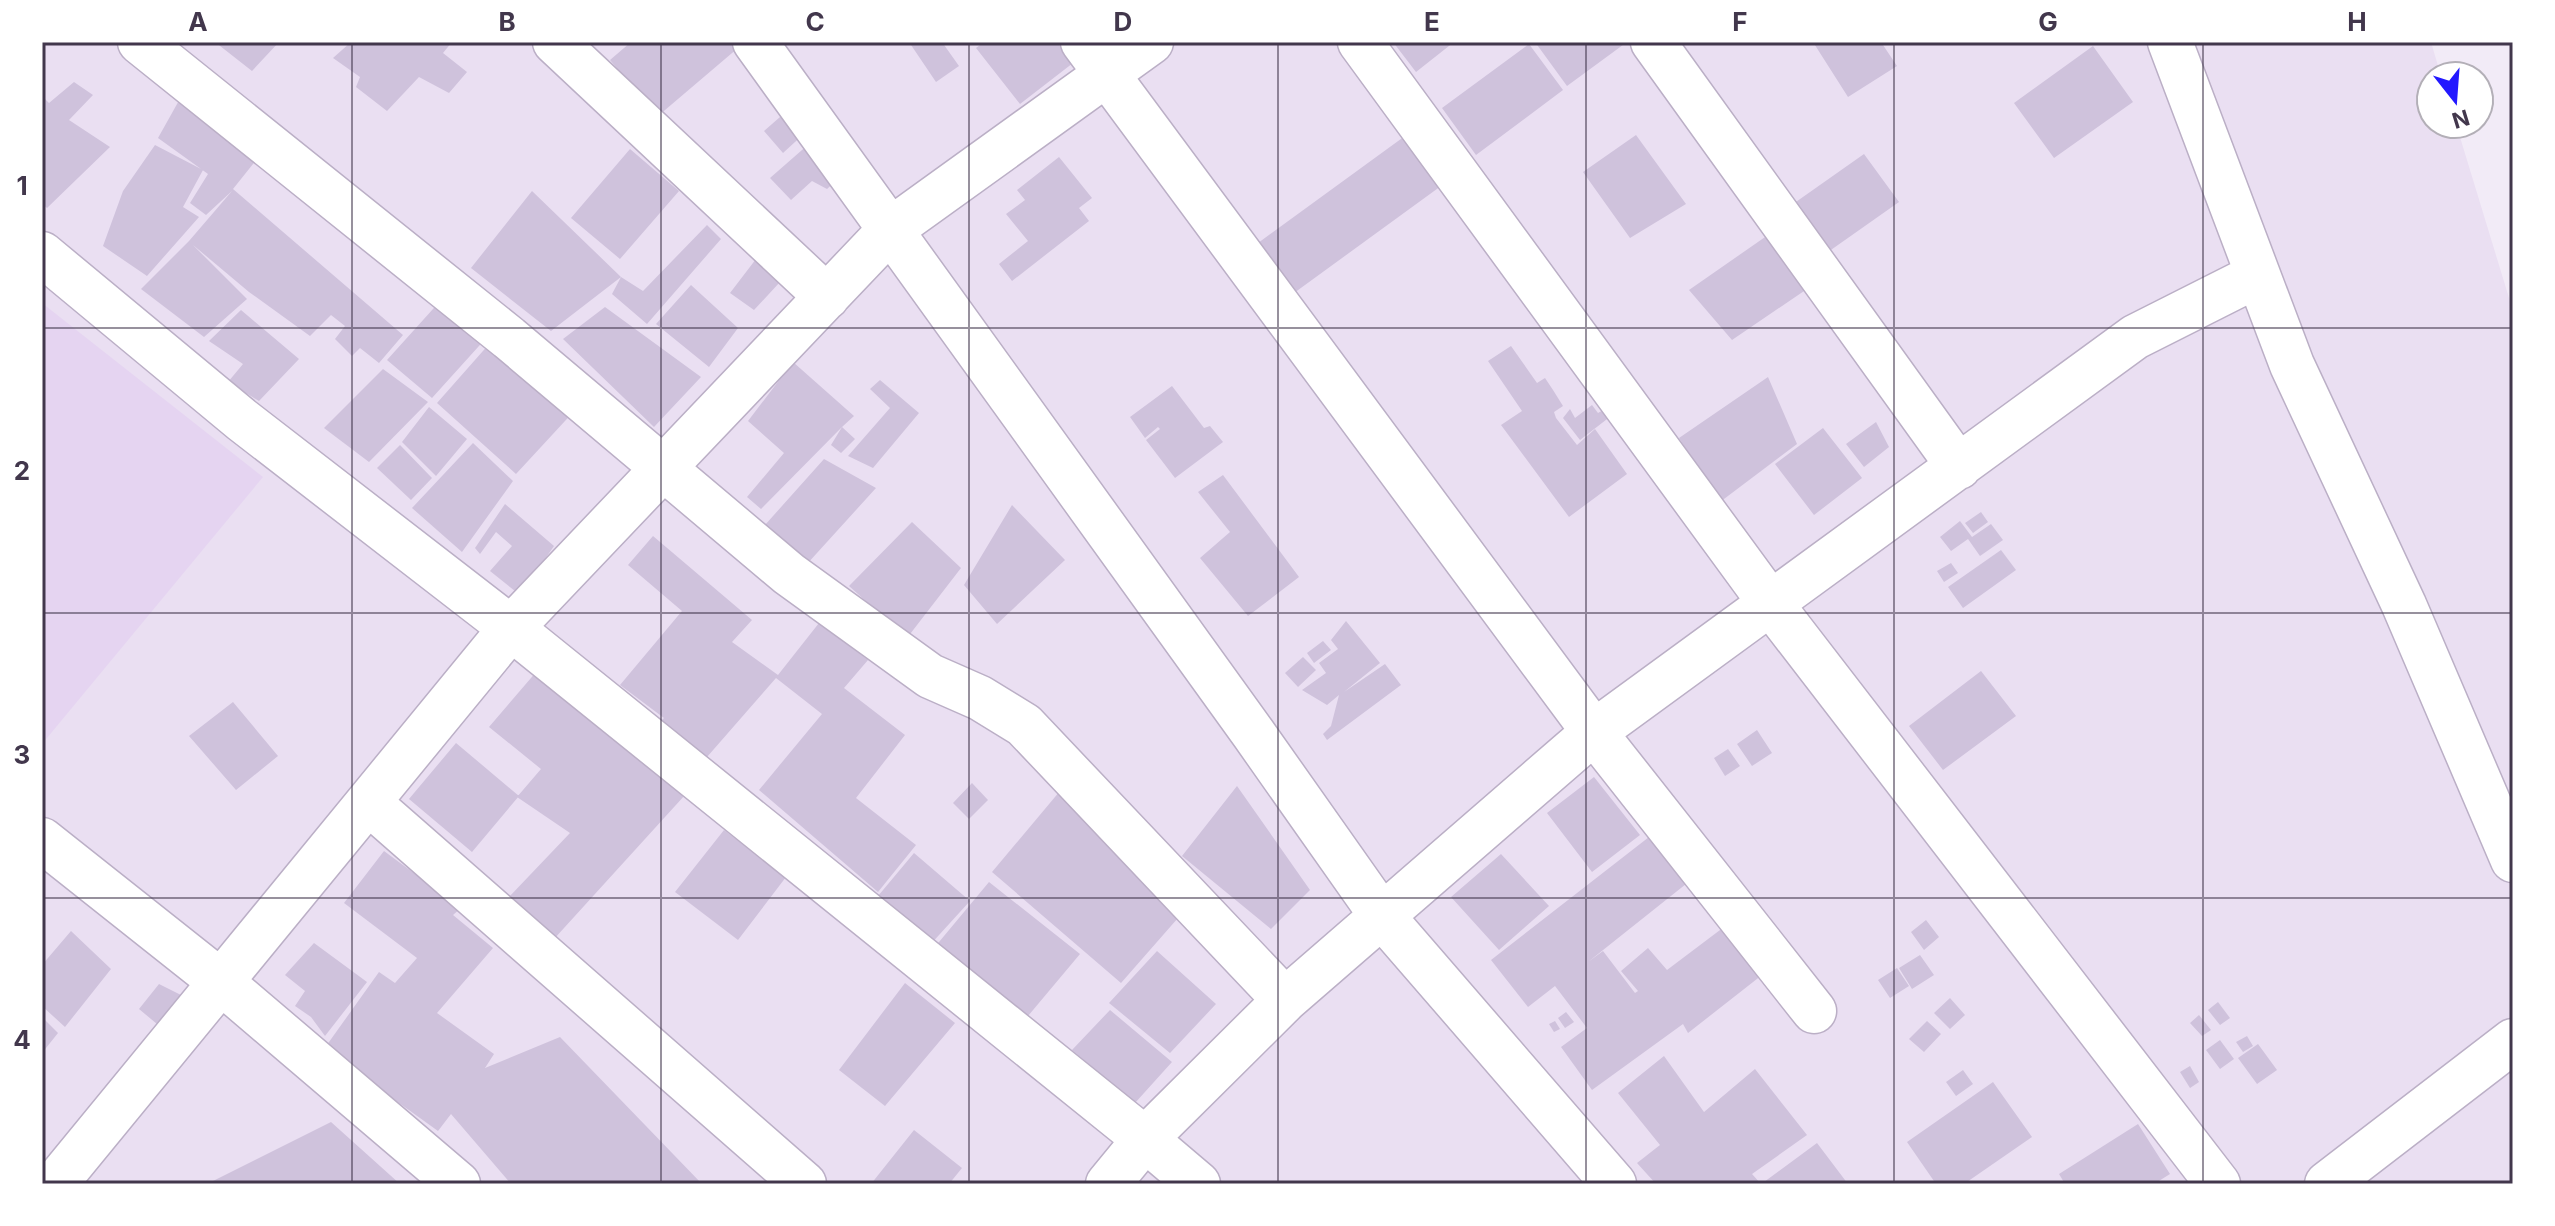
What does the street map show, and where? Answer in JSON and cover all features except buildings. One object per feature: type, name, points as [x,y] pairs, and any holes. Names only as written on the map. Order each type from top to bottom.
[{"type":"street","points":[[140,42],[509,338],[789,574],[930,676],[980,698],[1024,725],[1285,1000]]},
{"type":"street","points":[[555,42],[827,297]]},
{"type":"street","points":[[755,42],[1382,916],[1614,1184]]},
{"type":"street","points":[[60,1174],[511,628],[890,230],[1095,58],[1151,42]]},
{"type":"street","points":[[1360,42],[1771,604],[2218,1184]]},
{"type":"street","points":[[1653,42],[1959,467]]},
{"type":"street","points":[[2170,42],[2292,365],[2404,605],[2513,860]]},
{"type":"street","points":[[1095,58],[1594,732],[1814,1011]]},
{"type":"street","points":[[42,254],[242,420],[511,628],[1198,1184]]},
{"type":"street","points":[[1108,1184],[1145,1139],[1285,1000],[1594,732],[2135,337],[2258,275]]},
{"type":"street","points":[[369,803],[804,1184]]},
{"type":"street","points":[[42,840],[221,982],[458,1184]]},
{"type":"street","points":[[2327,1184],[2513,1041]]},
{"type":"shaded area","points":[[42,42],[2431,42],[2436,60],[2415,60],[2415,140],[2461,140],[2513,311],[2513,1184],[42,1184]]},
{"type":"shaded area","points":[[42,303],[263,477],[42,744]]}]
